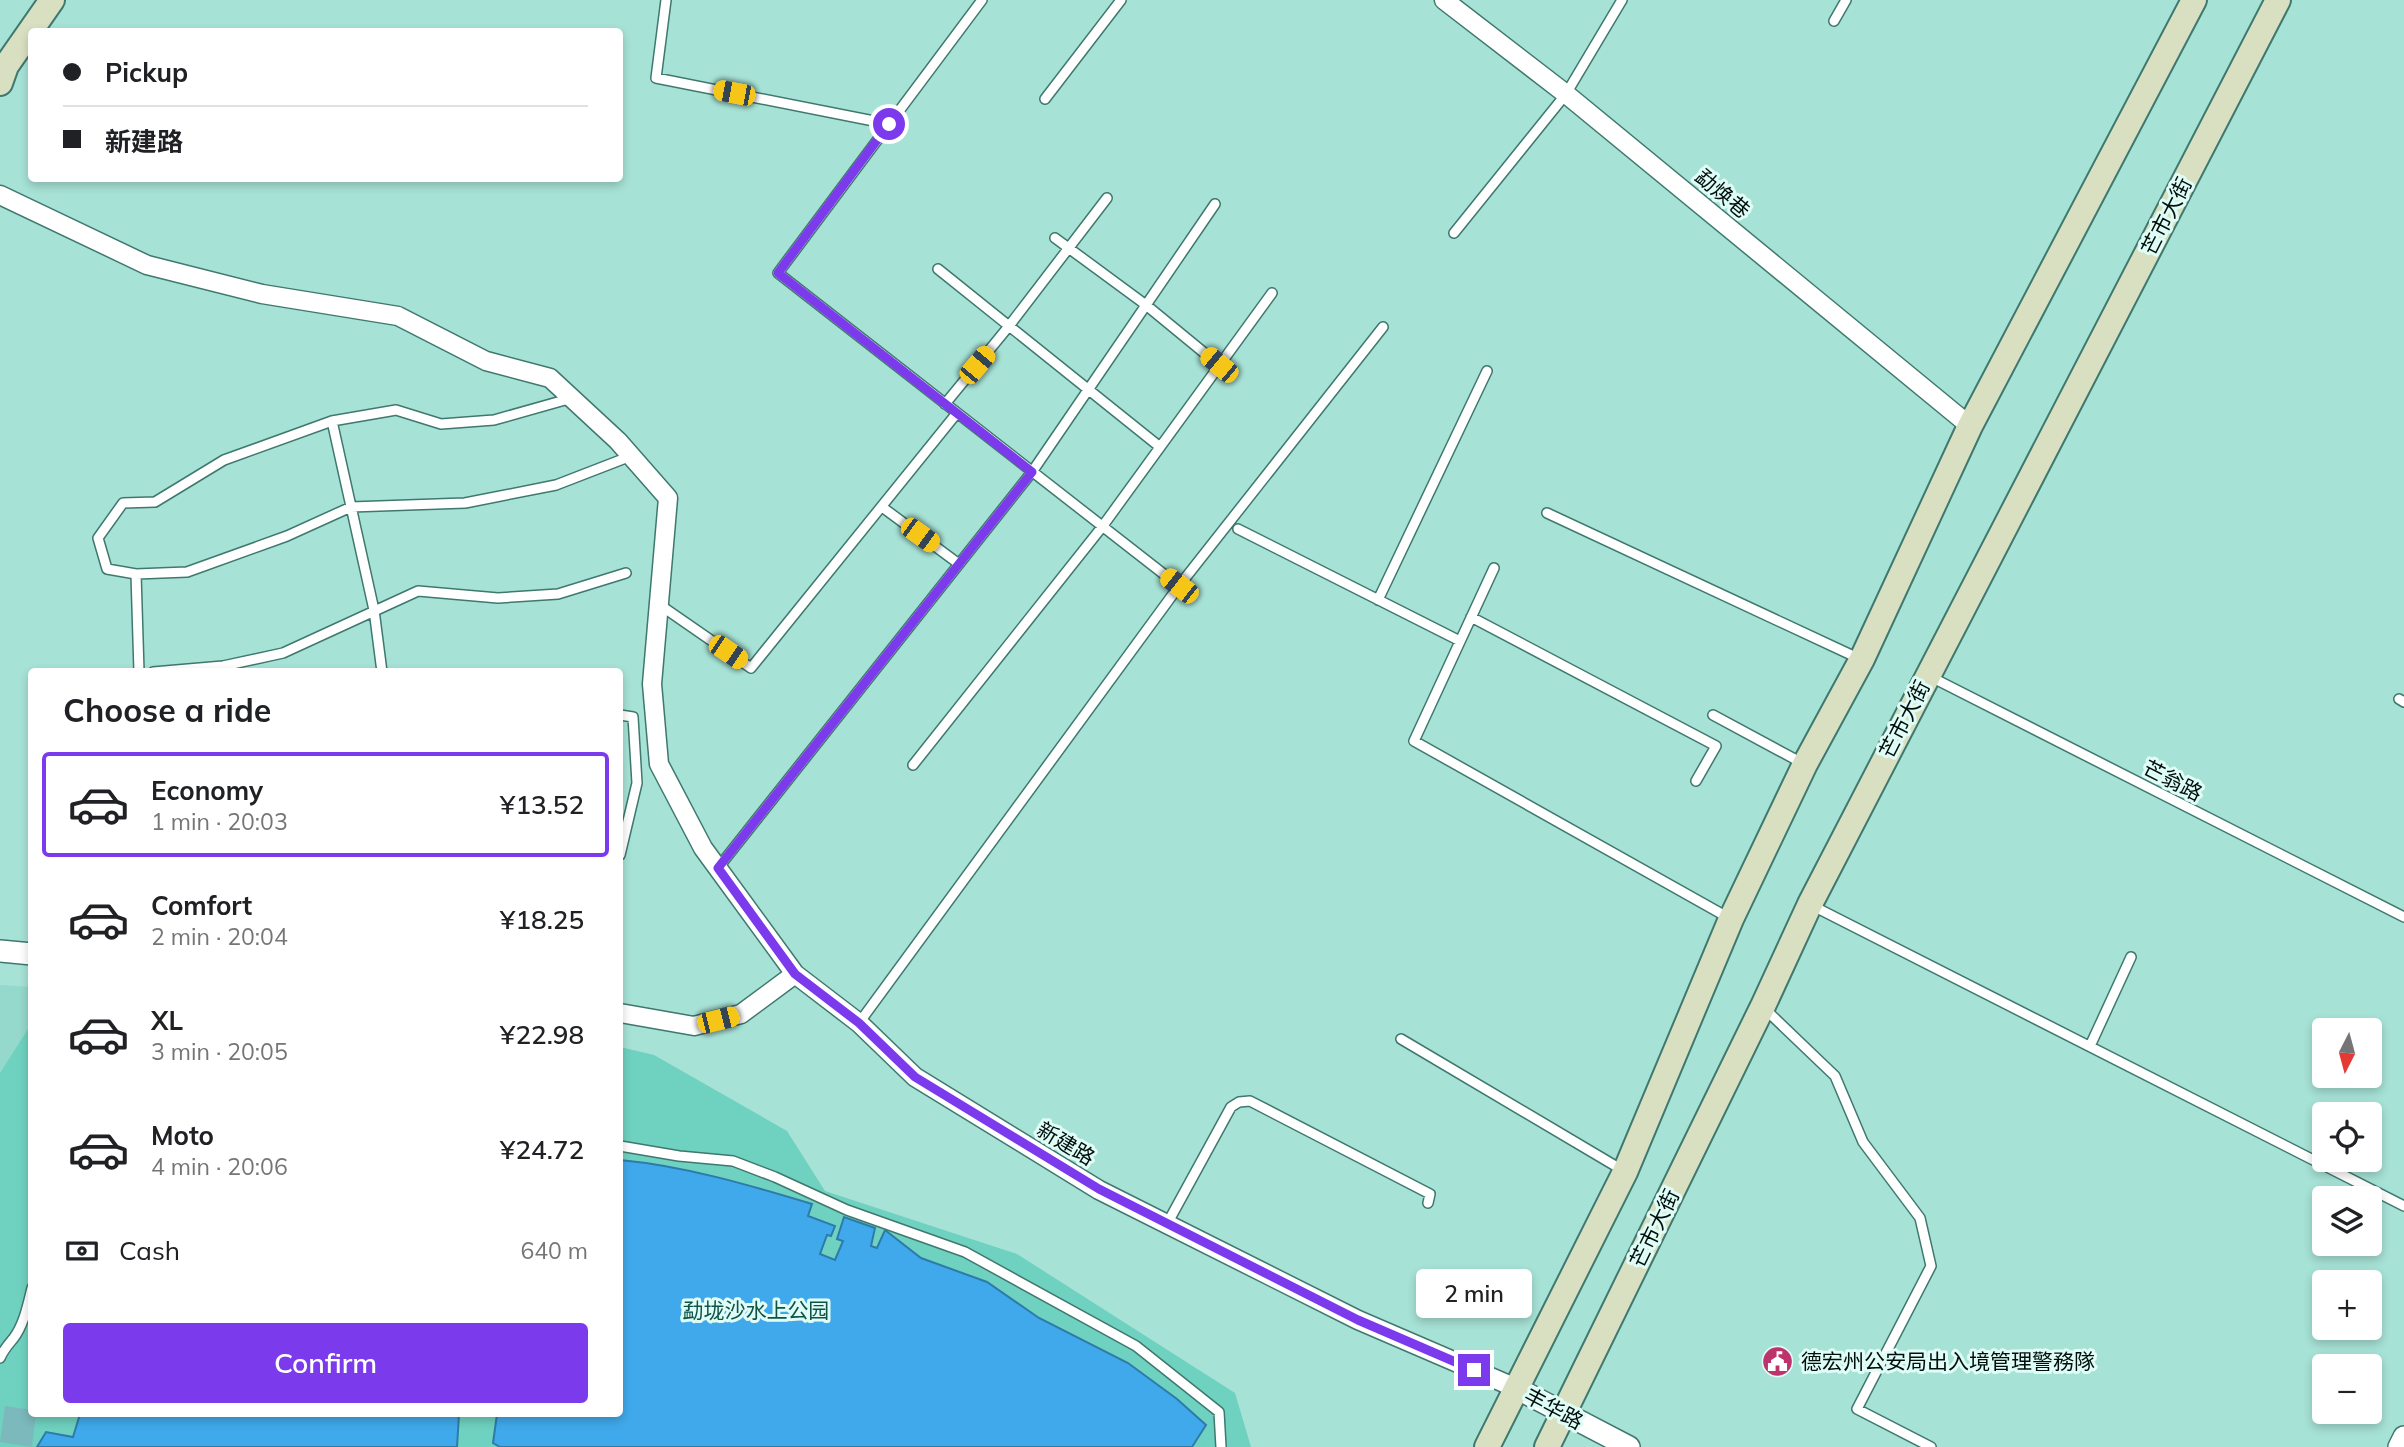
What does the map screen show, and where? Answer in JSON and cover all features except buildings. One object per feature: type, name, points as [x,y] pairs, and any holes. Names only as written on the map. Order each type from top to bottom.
[{"type":"main road","points":[[32,28],[52,0]]},
{"type":"main road","points":[[1487,1447],[1625,1172],[1731,919],[1805,764],[1861,659],[1970,426],[2194,0]]},
{"type":"main road","name":"芒市大街","points":[[1547,1447],[1763,1006],[1810,904],[2278,0]]},
{"type":"main road","points":[[0,83],[6,66],[28,34]]},
{"type":"street","name":"勐焕巷","points":[[1444,0],[1566,93],[1970,426]]},
{"type":"street","name":"新建路","points":[[0,195],[147,265],[262,294],[397,316],[486,361],[550,379],[631,456],[668,498],[652,684],[659,764],[703,848],[795,974],[859,1023],[915,1077],[1099,1189],[1358,1320],[1516,1388]]},
{"type":"street","points":[[0,951],[28,954]]},
{"type":"street","points":[[623,1014],[694,1026],[741,1014],[795,974]]},
{"type":"street","name":"丰华路","points":[[1516,1388],[1629,1447]]},
{"type":"street","points":[[2399,1447],[2404,1437]]},
{"type":"lane","points":[[666,0],[656,78],[889,124]]},
{"type":"lane","points":[[982,0],[778,273],[1179,586]]},
{"type":"lane","points":[[1045,99],[1121,0]]},
{"type":"lane","points":[[1454,233],[1566,93],[1622,0]]},
{"type":"lane","points":[[1833,21],[1846,0]]},
{"type":"lane","points":[[945,404],[1107,198]]},
{"type":"lane","points":[[718,868],[1032,472],[1215,204]]},
{"type":"lane","points":[[1055,238],[1146,305],[1219,365]]},
{"type":"lane","points":[[938,269],[1160,447]]},
{"type":"lane","points":[[913,765],[1102,527],[1272,293]]},
{"type":"lane","points":[[859,1023],[1179,586],[1383,327]]},
{"type":"lane","points":[[1378,600],[1487,371]]},
{"type":"lane","points":[[572,398],[494,420],[441,424],[396,410],[332,421],[224,460],[155,502],[122,503],[98,538],[107,569],[136,574],[187,572],[287,536],[351,507],[465,503],[556,485],[631,456]]},
{"type":"lane","points":[[660,605],[751,668],[957,413]]},
{"type":"lane","points":[[332,421],[374,610],[381,668]]},
{"type":"lane","points":[[882,507],[959,564]]},
{"type":"lane","points":[[1547,513],[1861,659]]},
{"type":"lane","points":[[1238,529],[1460,641]]},
{"type":"lane","points":[[1494,568],[1414,741],[1731,919]]},
{"type":"lane","points":[[200,668],[223,666],[283,653],[418,591],[498,598],[558,594],[626,573]]},
{"type":"lane","points":[[136,574],[139,668]]},
{"type":"lane","points":[[1471,617],[1716,746],[1696,781]]},
{"type":"lane","name":"芒翁路","points":[[1927,675],[2404,917]]},
{"type":"lane","points":[[623,715],[633,717],[637,783],[624,812]]},
{"type":"lane","points":[[1713,715],[1805,764]]},
{"type":"lane","points":[[1810,904],[2404,1206]]},
{"type":"lane","points":[[2090,1046],[2131,957]]},
{"type":"lane","points":[[1763,1006],[1835,1076],[1863,1143],[1920,1218],[1931,1266],[1857,1409],[1931,1447]]},
{"type":"lane","points":[[1401,1039],[1625,1172]]},
{"type":"lane","points":[[1167,1224],[1231,1107],[1250,1101],[1430,1194],[1428,1203]]},
{"type":"lane","points":[[623,1147],[733,1161],[847,1210],[965,1252],[1136,1346],[1219,1412],[1221,1447]]},
{"type":"lane","points":[[0,1358],[5,1345],[14,1338],[28,1304]]},
{"type":"shaded area","points":[[0,985],[28,987],[28,1029],[0,1073]]},
{"type":"green space","name":"勐垅沙水上公园","points":[[28,1029],[28,1417],[623,1417],[623,1048],[654,1055],[787,1131],[825,1191],[1017,1254],[1235,1393],[1251,1447],[0,1447],[0,1073]]},
{"type":"water","name":"勐垅沙水上公园","points":[[623,1160],[741,1183],[812,1204],[808,1216],[835,1226],[831,1236],[827,1235],[820,1254],[835,1260],[843,1241],[837,1239],[844,1217],[875,1228],[871,1246],[877,1248],[885,1230],[921,1258],[987,1282],[1039,1318],[1128,1363],[1177,1399],[1206,1425],[1192,1447],[500,1447],[493,1443],[497,1417],[623,1417]]},
{"type":"water","points":[[79,1417],[459,1417],[457,1447],[37,1447],[46,1432],[73,1437]]},
{"type":"place","name":"德宏州公安局出入境管理警務隊","points":[[1778,1361]]},
{"type":"route","points":[[889,124],[778,273],[1032,472],[718,868],[795,974],[859,1023],[915,1077],[1099,1189],[1358,1320],[1474,1370]]}]
